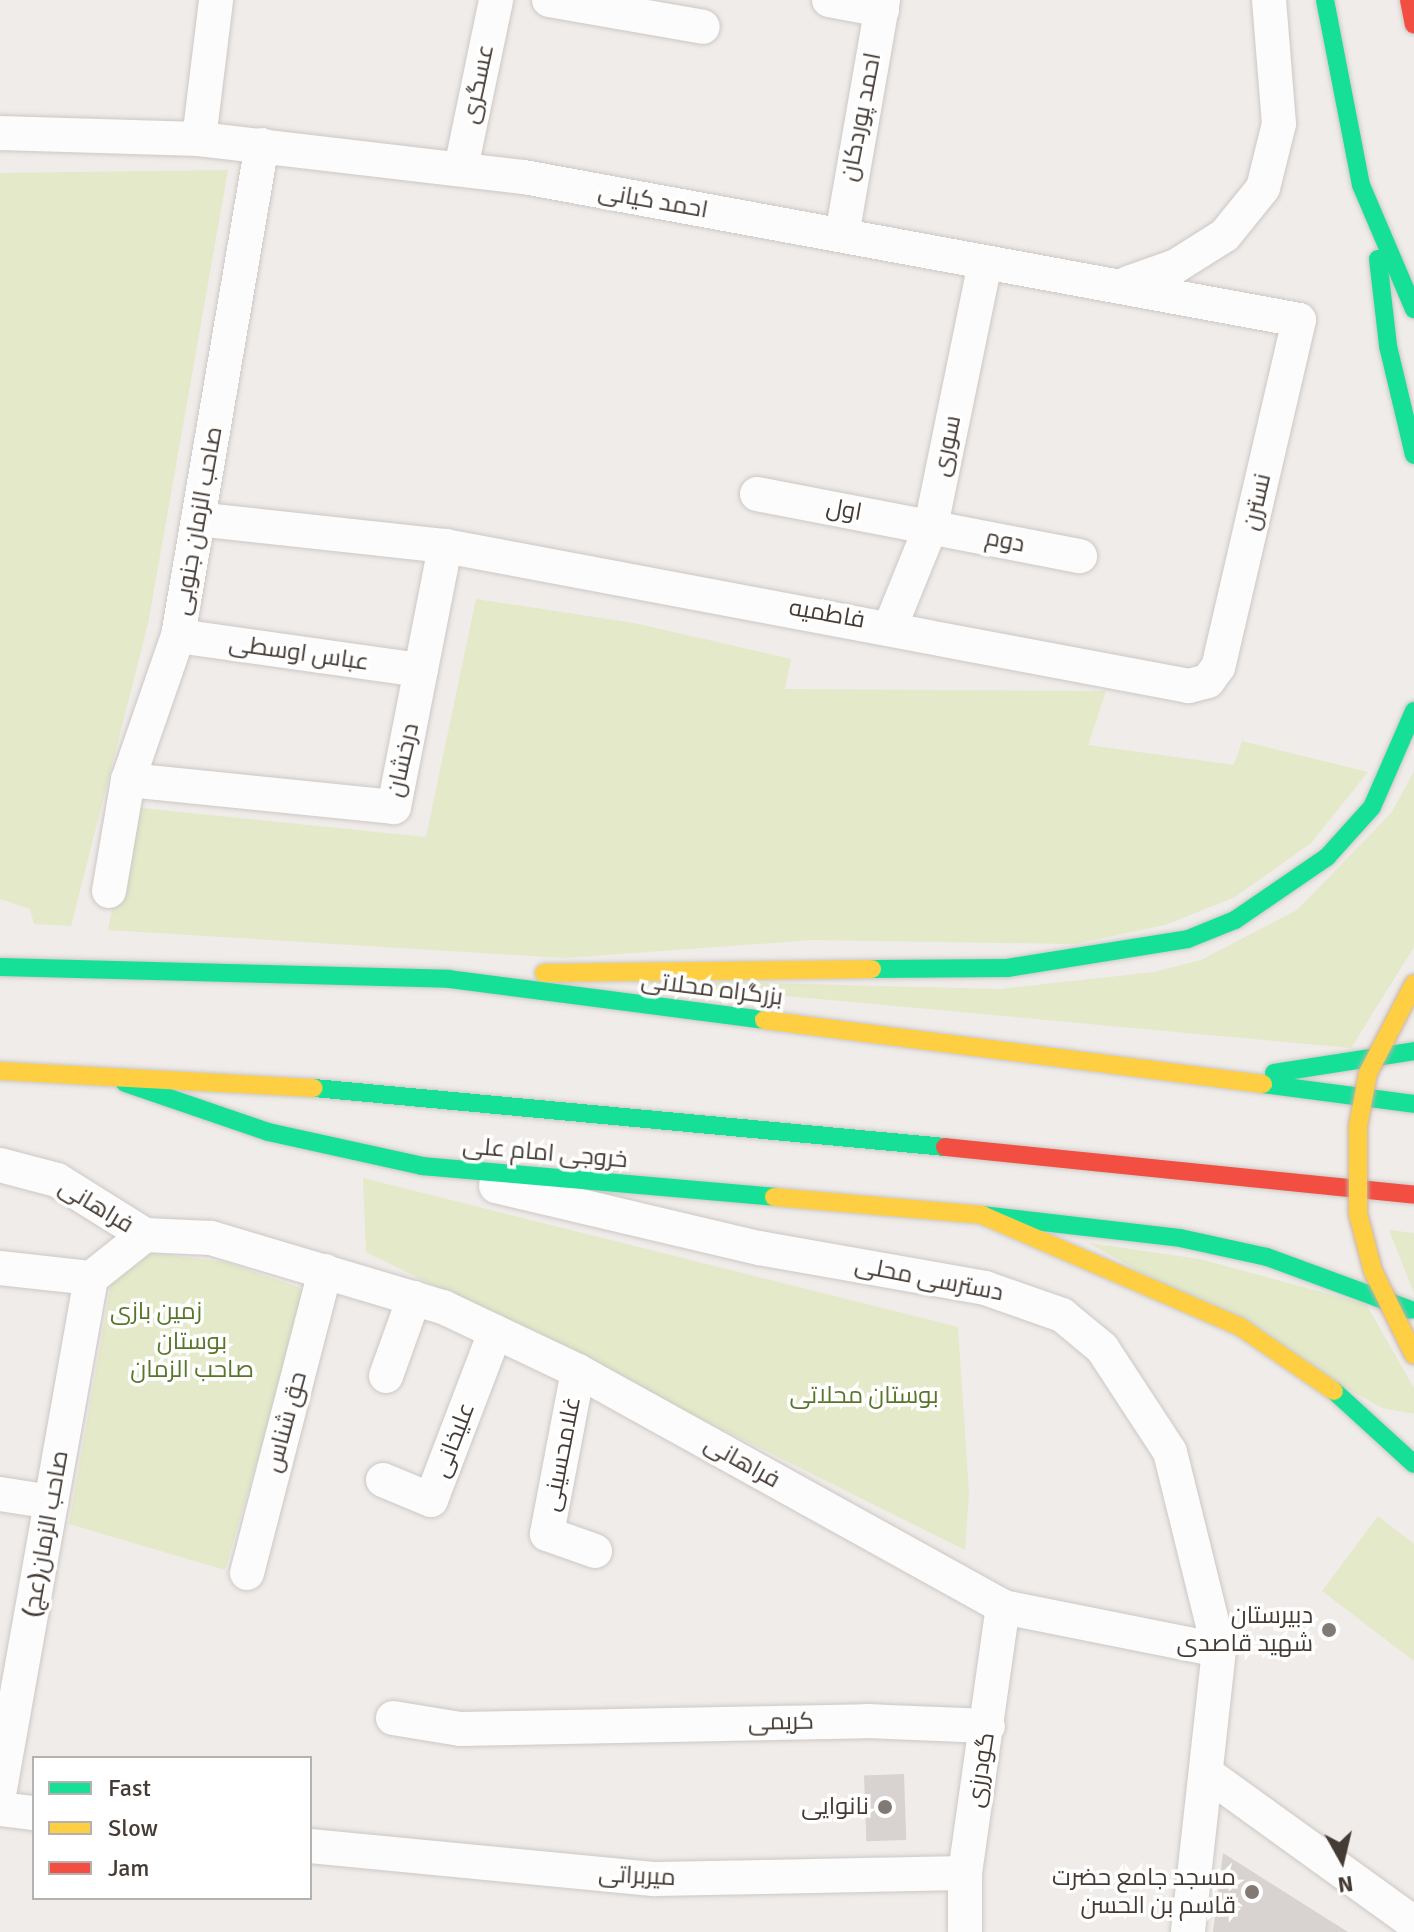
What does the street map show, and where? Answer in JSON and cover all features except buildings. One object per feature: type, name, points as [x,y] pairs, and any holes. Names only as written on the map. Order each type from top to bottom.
[{"type":"main road","points":[[1325,0],[1373,221],[1388,346],[1414,455]]},
{"type":"main road","points":[[1409,0],[1414,25]]},
{"type":"main road","points":[[1373,221],[1414,309]]},
{"type":"main road","points":[[449,979],[621,967],[1007,968],[1188,939],[1235,920],[1327,857],[1372,807],[1414,711]]},
{"type":"main road","name":"بزرگراه محلاتی","points":[[0,967],[449,979],[1414,1104]]},
{"type":"main road","points":[[1414,984],[1368,1073],[1358,1126],[1358,1214],[1373,1271],[1414,1355]]},
{"type":"main road","points":[[1230,1081],[1414,1051]]},
{"type":"main road","points":[[0,1071],[115,1080],[418,1093],[1233,1173],[1414,1195]]},
{"type":"main road","name":"خروجی امام علی","points":[[115,1080],[268,1132],[422,1166],[982,1215]]},
{"type":"main road","points":[[982,1215],[1180,1238],[1267,1257],[1414,1312]]},
{"type":"main road","points":[[982,1215],[1129,1273],[1239,1326],[1333,1390],[1414,1464]]},
{"type":"street","points":[[199,139],[216,0]]},
{"type":"street","name":"عسگری","points":[[461,168],[496,0]]},
{"type":"street","points":[[549,0],[703,27]]},
{"type":"street","points":[[829,0],[882,5]]},
{"type":"street","points":[[1125,284],[1176,266],[1225,235],[1263,188],[1279,124],[1269,0]]},
{"type":"street","name":"احمد پوردکان","points":[[842,235],[882,5]]},
{"type":"street","name":"احمد کیانی","points":[[0,133],[199,139],[461,168],[985,262],[1125,284],[1299,320]]},
{"type":"street","name":"صاحب الزمان جنوبی","points":[[109,891],[128,780],[178,636],[262,145]]},
{"type":"street","name":"سوری","points":[[891,625],[931,526],[985,262]]},
{"type":"street","name":"نسترن","points":[[1208,681],[1218,667],[1299,320]]},
{"type":"street","name":"اول","points":[[757,494],[931,526]]},
{"type":"street","name":"فاطمیه","points":[[198,519],[445,546],[891,625],[1189,686],[1208,681]]},
{"type":"street","name":"دوم","points":[[931,526],[1080,556]]},
{"type":"street","name":"درخشان","points":[[128,780],[394,807],[445,546]]},
{"type":"street","name":"عباس اوسطی","points":[[178,636],[421,670]]},
{"type":"street","name":"فراهانی","points":[[0,1165],[57,1180],[145,1235],[211,1238],[414,1298],[495,1332],[578,1371],[1003,1607],[1219,1650]]},
{"type":"street","name":"دسترسی محلی","points":[[422,1166],[600,1214],[985,1288],[1062,1315],[1122,1371],[1170,1452],[1219,1650]]},
{"type":"street","name":"فراهانی","points":[[91,1278],[145,1235]]},
{"type":"street","points":[[0,1268],[91,1278]]},
{"type":"street","name":"حق شناس","points":[[247,1573],[325,1271]]},
{"type":"street","name":"صاحب الزمان(عج)","points":[[0,1789],[10,1674],[51,1502],[91,1278]]},
{"type":"street","points":[[386,1376],[414,1298]]},
{"type":"street","name":"علیخانی","points":[[383,1480],[431,1500],[495,1332]]},
{"type":"street","name":"غلامحسینی","points":[[578,1371],[547,1534],[595,1551]]},
{"type":"street","points":[[0,1494],[51,1502]]},
{"type":"street","name":"گودرزی","points":[[965,1932],[965,1873],[1003,1607]]},
{"type":"street","points":[[1188,1932],[1210,1776],[1219,1650]]},
{"type":"street","name":"کریمی","points":[[393,1718],[460,1729],[573,1724],[988,1726]]},
{"type":"street","points":[[1210,1776],[1414,1923]]},
{"type":"street","points":[[0,1809],[32,1813]]},
{"type":"street","name":"میربراتی","points":[[312,1846],[655,1879],[965,1873]]},
{"type":"green space","points":[[228,170],[148,624],[71,926],[34,924],[30,909],[0,899],[0,173]]},
{"type":"green space","points":[[476,599],[634,623],[791,659],[785,689],[1106,691],[1088,745],[1234,765],[1242,741],[1368,772],[1311,843],[1235,897],[1165,925],[1075,944],[813,940],[565,958],[108,930],[131,807],[426,837]]},
{"type":"green space","points":[[1414,771],[1414,947],[1351,1048],[601,979],[1000,989],[1154,972],[1201,960],[1297,910],[1392,812]]},
{"type":"green space","name":"بوستان محلاتی","points":[[363,1178],[958,1327],[969,1493],[965,1550],[366,1252]]},
{"type":"green space","points":[[1389,1230],[1414,1233],[1414,1293]]},
{"type":"green space","points":[[1089,1243],[1200,1259],[1366,1304],[1414,1388],[1414,1414],[1382,1408]]},
{"type":"green space","name":"بوستان صاحب الزمان","points":[[152,1253],[225,1262],[307,1290],[225,1570],[69,1524],[111,1284]]},
{"type":"green space","points":[[1378,1516],[1414,1544],[1414,1661],[1322,1591]]},
{"type":"traffic: fast","points":[[1325,0],[1361,185],[1414,309]]},
{"type":"traffic: fast","points":[[1378,259],[1388,346],[1414,455]]},
{"type":"traffic: fast","points":[[872,969],[1007,968],[1188,939],[1235,920],[1327,857],[1372,807],[1414,711]]},
{"type":"traffic: fast","points":[[0,967],[449,979],[764,1020]]},
{"type":"traffic: fast","points":[[1274,1073],[1414,1051]]},
{"type":"traffic: fast","points":[[125,1083],[268,1132],[422,1166],[774,1197]]},
{"type":"traffic: fast","points":[[1263,1084],[1414,1104]]},
{"type":"traffic: fast","points":[[314,1088],[945,1147]]},
{"type":"traffic: fast","points":[[982,1215],[1180,1238],[1267,1257],[1411,1310]]},
{"type":"traffic: fast","points":[[1334,1391],[1414,1464]]},
{"type":"traffic: slow","points":[[544,973],[872,969]]},
{"type":"traffic: slow","points":[[1414,984],[1368,1073],[1358,1126],[1358,1214],[1373,1271],[1414,1355]]},
{"type":"traffic: slow","points":[[764,1020],[1263,1084]]},
{"type":"traffic: slow","points":[[0,1071],[314,1088]]},
{"type":"traffic: slow","points":[[774,1197],[982,1215],[1239,1326],[1334,1391]]},
{"type":"traffic: jam","points":[[1409,0],[1414,25]]},
{"type":"traffic: jam","points":[[945,1147],[1414,1195]]},
{"type":"place","name":"دبیرستان شهید قاصدی","points":[[1329,1630]]},
{"type":"place","name":"نانوایی","points":[[885,1807]]},
{"type":"place","name":"مسجد جامع حضرت قاسم بن الحسن","points":[[1252,1892]]},
{"type":"park label","name":"زمین بازی","points":[[156,1312]]}]
